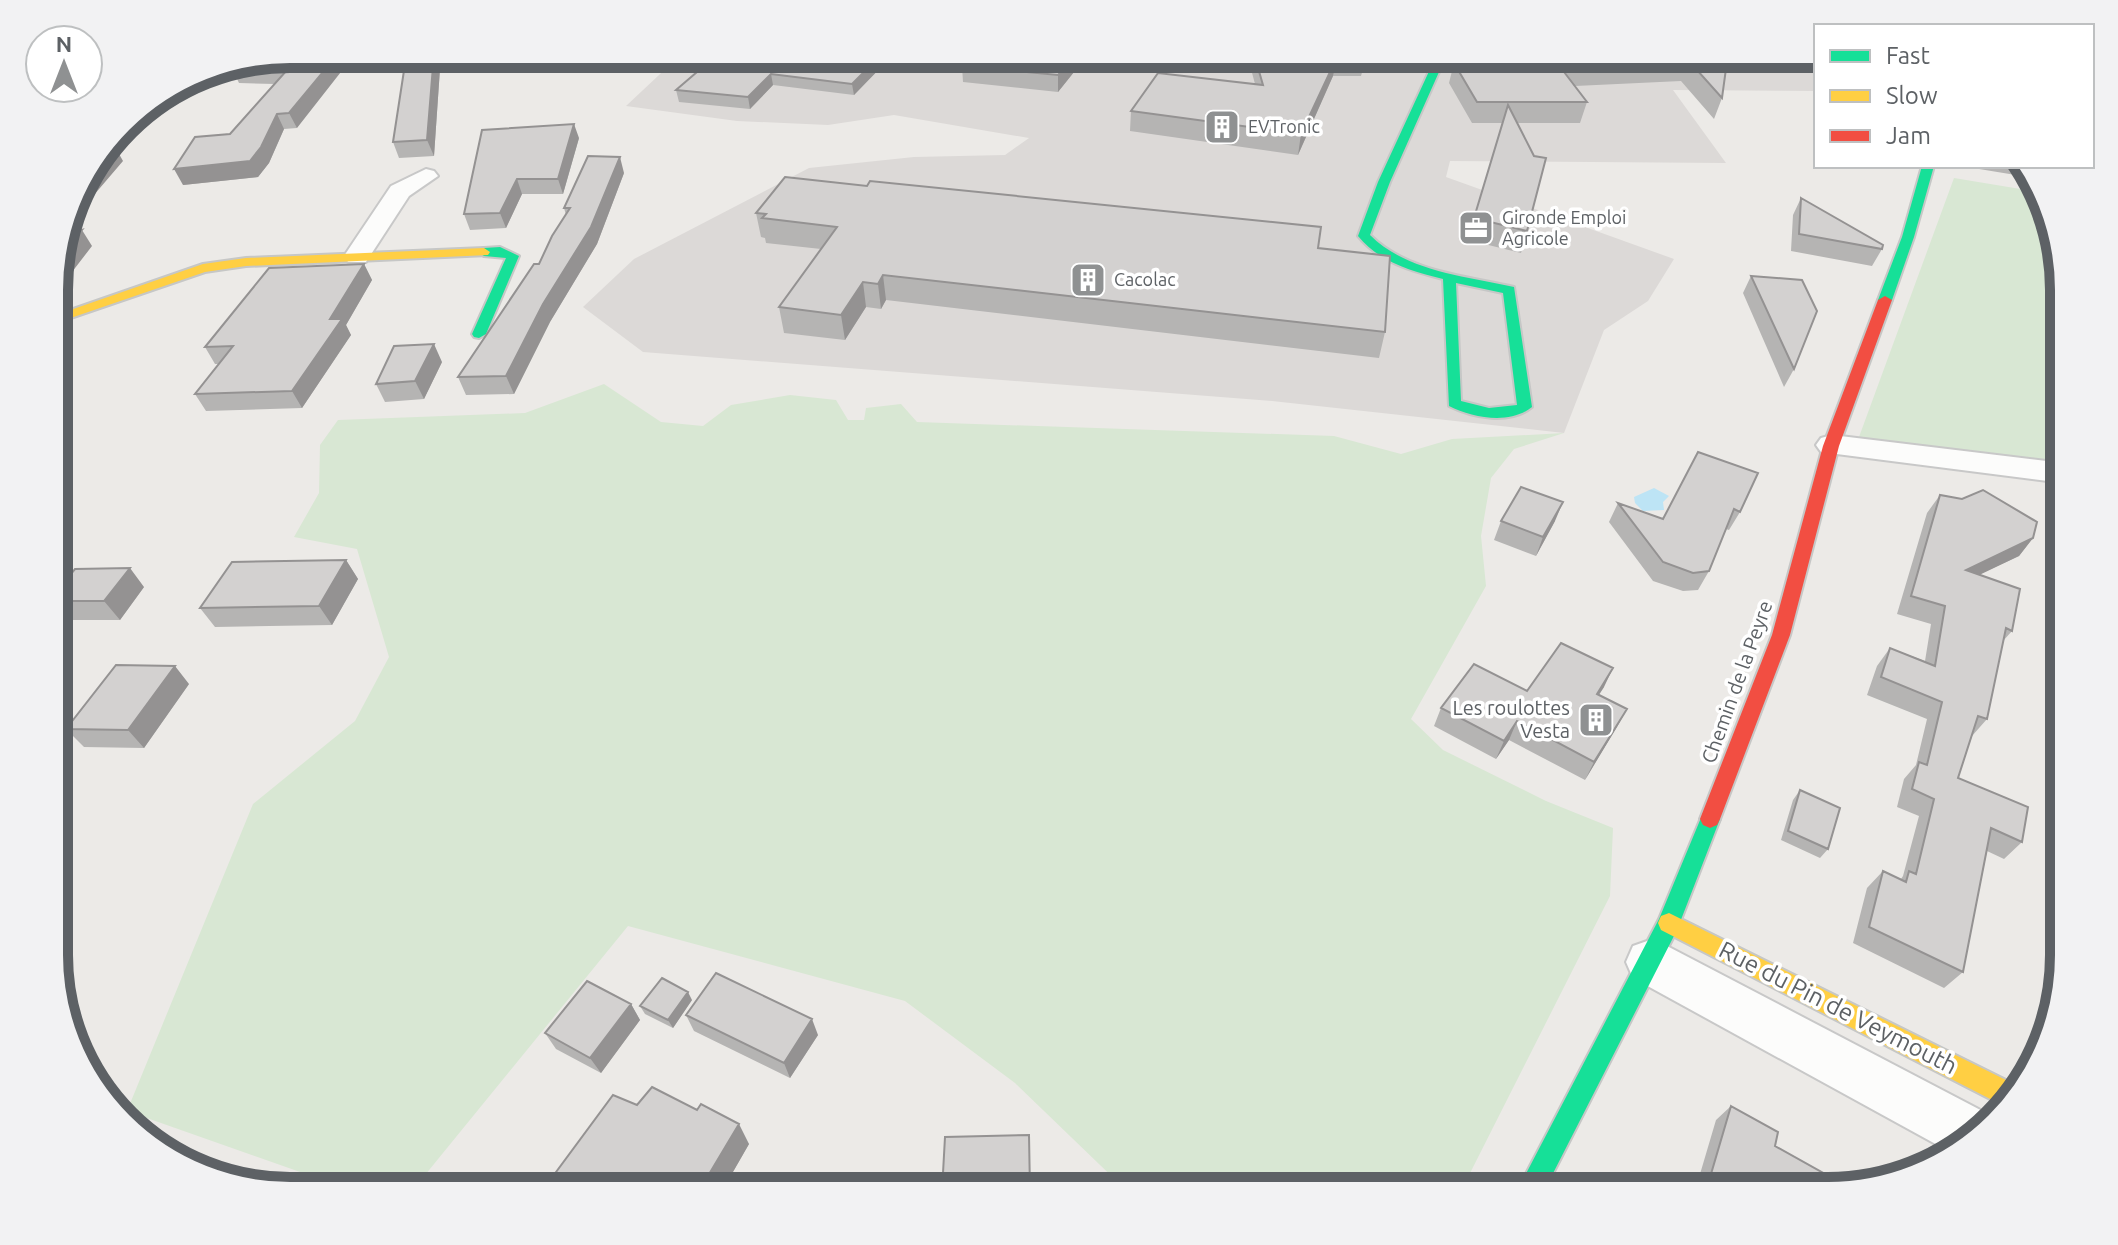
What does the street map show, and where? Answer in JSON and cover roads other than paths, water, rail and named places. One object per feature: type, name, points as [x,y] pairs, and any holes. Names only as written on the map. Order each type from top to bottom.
[{"type":"street","points":[[1436,68],[1384,182],[1364,236],[1374,250],[1414,267],[1449,275],[1509,290],[1525,407],[1502,416],[1464,409],[1454,403],[1449,275]]},
{"type":"street","name":"Chemin de la Peyre","points":[[1537,1177],[1660,943],[1781,635],[1832,445],[1908,237],[1927,168]]},
{"type":"street","points":[[357,256],[400,191],[426,176]]},
{"type":"street","points":[[68,315],[203,268],[246,262],[500,251],[513,256],[479,334]]},
{"type":"street","points":[[1832,445],[2050,471]]},
{"type":"street","points":[[1660,943],[1964,1130]]},
{"type":"street","name":"Rue du Pin de Veymouth","points":[[1660,943],[2000,1095]]},
{"type":"water","points":[[1654,488],[1669,496],[1663,502],[1664,510],[1643,511],[1635,503],[1634,497]]},
{"type":"place","name":"EVTronic","points":[[1222,127]]},
{"type":"place","name":"Gironde Emploi Agricole","points":[[1476,228]]},
{"type":"place","name":"Cacolac","points":[[1088,280]]},
{"type":"place","name":"Les roulottes Vesta","points":[[1596,720]]}]
